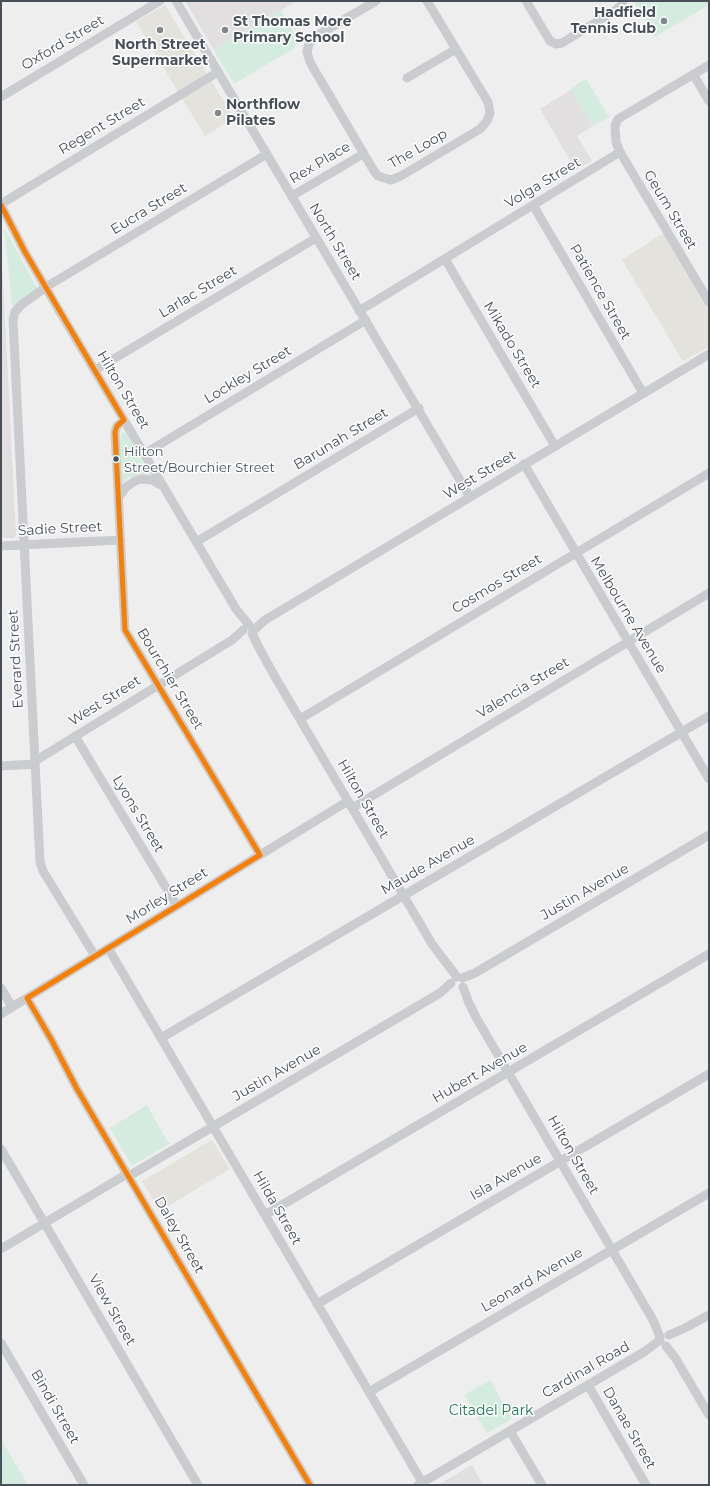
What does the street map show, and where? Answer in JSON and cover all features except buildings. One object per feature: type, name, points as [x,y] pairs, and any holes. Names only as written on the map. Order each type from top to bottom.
[{"type":"street","name":"Oxford Street","points":[[1,98],[160,1]]},
{"type":"street","name":"North Street","points":[[176,1],[470,497]]},
{"type":"street","name":"The Loop","points":[[376,1],[316,36],[309,44],[307,51],[310,64],[363,154],[378,176],[391,180],[401,176],[484,125],[490,113],[490,106],[427,1]]},
{"type":"street","points":[[526,1],[551,42],[556,44],[562,43],[620,8],[623,1]]},
{"type":"street","points":[[407,78],[456,49]]},
{"type":"street","points":[[620,152],[616,142],[615,126],[618,119],[709,65]]},
{"type":"street","name":"Regent Street","points":[[1,204],[218,72]]},
{"type":"street","points":[[693,74],[709,101]]},
{"type":"street","name":"Volga Street","points":[[360,311],[620,152]]},
{"type":"street","name":"Geum Street","points":[[620,152],[709,302]]},
{"type":"street","name":"Eucra Street","points":[[46,287],[267,154]]},
{"type":"street","name":"Rex Place","points":[[292,196],[363,154]]},
{"type":"street","name":"Hilton Street","points":[[1,204],[4,220],[46,287],[432,944],[458,983],[508,1072],[709,1415]]},
{"type":"street","name":"Patience Street","points":[[533,205],[643,393]]},
{"type":"street","name":"Larlac Street","points":[[95,370],[316,238]]},
{"type":"street","name":"Mikado Street","points":[[445,259],[555,446]]},
{"type":"street","name":"Everard Street","points":[[46,287],[21,305],[15,312],[13,320],[41,866],[95,956]]},
{"type":"street","name":"Lockley Street","points":[[144,454],[366,320]]},
{"type":"street","name":"West Street","points":[[1,766],[35,763],[75,736],[248,630],[709,354]]},
{"type":"street","name":"Barunah Street","points":[[196,542],[418,408]]},
{"type":"street","name":"Bourchier Street","points":[[124,420],[117,426],[115,432],[125,630],[260,855]]},
{"type":"street","name":"Melbourne Avenue","points":[[524,464],[709,779]]},
{"type":"street","name":"Cosmos Street","points":[[300,719],[709,473]]},
{"type":"street","points":[[118,498],[126,487],[135,480],[152,480],[162,485]]},
{"type":"street","name":"Sadie Street","points":[[1,546],[121,540]]},
{"type":"street","name":"Valencia Street","points":[[350,804],[628,642],[709,593]]},
{"type":"street","name":"Maude Avenue","points":[[161,1038],[709,716]]},
{"type":"street","name":"Lyons Street","points":[[75,736],[177,906]]},
{"type":"street","name":"Morley Street","points":[[1,1014],[260,855],[350,804]]},
{"type":"street","name":"Justin Avenue","points":[[1,1249],[213,1127],[709,835]]},
{"type":"street","name":"Hilda Street","points":[[108,948],[369,1392],[420,1484]]},
{"type":"street","name":"Hubert Avenue","points":[[265,1215],[709,954]]},
{"type":"street","points":[[1,988],[12,1008]]},
{"type":"street","name":"Daley Street","points":[[27,998],[77,1089],[310,1485]]},
{"type":"street","name":"Isla Avenue","points":[[317,1304],[709,1074]]},
{"type":"street","name":"View Street","points":[[1,1149],[198,1485]]},
{"type":"street","name":"Leonard Avenue","points":[[369,1392],[709,1193]]},
{"type":"street","name":"Cardinal Road","points":[[420,1484],[709,1315]]},
{"type":"street","name":"Bindi Street","points":[[1,1344],[84,1485]]},
{"type":"street","name":"Danae Street","points":[[588,1385],[646,1485]]},
{"type":"street","points":[[510,1431],[542,1485]]},
{"type":"shaded area","name":"St Thomas More Primary School","points":[[185,1],[296,1],[214,50]]},
{"type":"shaded area","points":[[165,5],[234,118],[205,136],[136,22]]},
{"type":"shaded area","points":[[571,90],[593,126],[577,136],[592,161],[576,170],[540,109]]},
{"type":"shaded area","points":[[665,232],[709,293],[709,347],[683,361],[622,260]]},
{"type":"shaded area","points":[[1,241],[16,535],[14,538],[1,538]]},
{"type":"shaded area","points":[[212,1140],[230,1169],[160,1211],[142,1181]]},
{"type":"shaded area","points":[[472,1465],[483,1485],[438,1485]]},
{"type":"green space","name":"Hadfield Tennis Club","points":[[634,1],[709,1],[709,5],[655,37]]},
{"type":"green space","points":[[281,10],[299,41],[293,49],[234,84],[214,50]]},
{"type":"green space","points":[[586,79],[609,117],[593,126],[571,90],[572,87]]},
{"type":"green space","points":[[4,227],[37,288],[25,296],[13,313]]},
{"type":"green space","points":[[126,432],[151,477],[139,475],[130,477],[122,483],[120,441],[121,433]]},
{"type":"green space","points":[[147,1105],[169,1144],[132,1166],[110,1128]]},
{"type":"green space","name":"Citadel Park","points":[[490,1380],[512,1419],[487,1433],[464,1395]]},
{"type":"green space","points":[[1,1439],[28,1485],[1,1485]]},
{"type":"transit line","points":[[1,205],[25,252],[124,420]]},
{"type":"transit line","points":[[124,420],[117,426],[115,432],[125,630],[260,855]]},
{"type":"transit line","points":[[27,998],[260,855]]},
{"type":"transit line","points":[[27,998],[51,1039],[77,1089],[310,1485]]},
{"type":"place","name":"Hadfield Tennis Club","points":[[664,21]]},
{"type":"place","name":"North Street Supermarket","points":[[160,30]]},
{"type":"place","name":"St Thomas More Primary School","points":[[225,30]]},
{"type":"place","name":"Northflow Pilates","points":[[218,113]]},
{"type":"place","name":"Hilton Street/Bourchier Street","points":[[116,459]]}]
